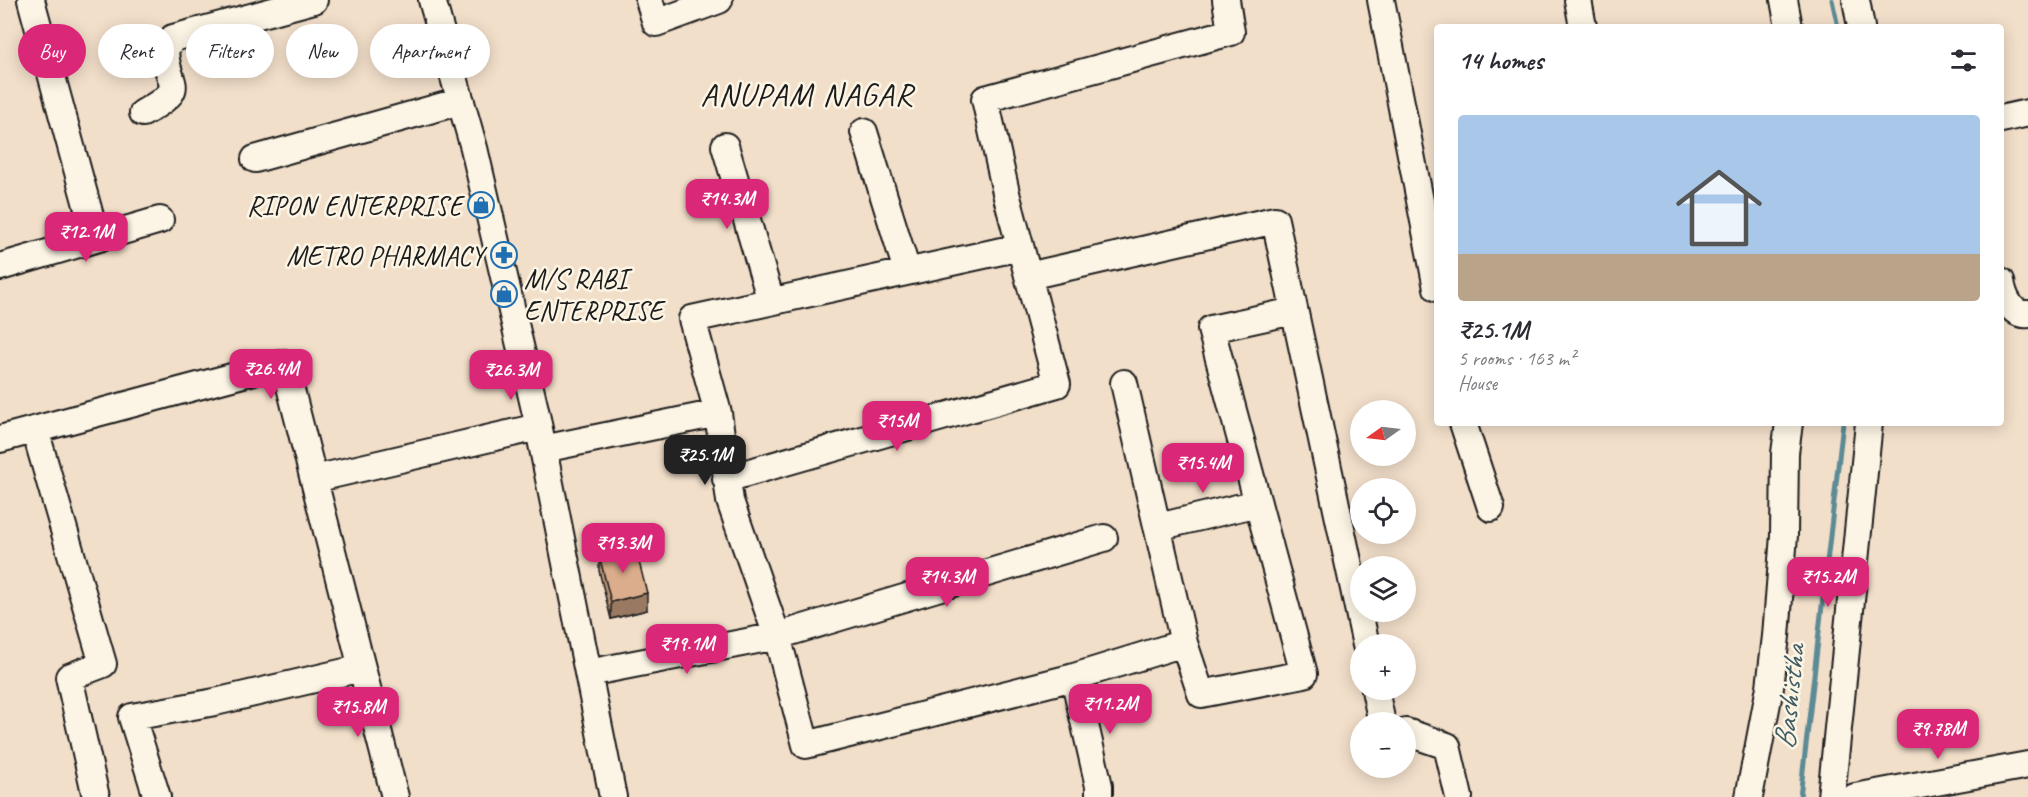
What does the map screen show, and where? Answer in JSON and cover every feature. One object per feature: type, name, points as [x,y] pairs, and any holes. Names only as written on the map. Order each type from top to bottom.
[{"type":"street","points":[[31,0],[96,237]]},
{"type":"street","points":[[143,113],[163,102],[171,94],[174,82],[165,49],[173,38],[314,0]]},
{"type":"street","points":[[432,0],[474,148],[541,438],[613,797]]},
{"type":"street","points":[[653,12],[719,0]]},
{"type":"street","points":[[726,478],[1057,384],[1006,197],[985,99],[1231,32],[1226,0]]},
{"type":"street","points":[[1381,0],[1434,273]]},
{"type":"street","points":[[1578,0],[1582,24]]},
{"type":"street","points":[[1784,0],[1788,24]]},
{"type":"street","points":[[1856,0],[1860,24]]},
{"type":"street","points":[[255,159],[461,101]]},
{"type":"street","points":[[2004,118],[2028,113]]},
{"type":"street","points":[[864,132],[907,272]]},
{"type":"street","points":[[725,146],[771,301]]},
{"type":"street","points":[[0,267],[160,220]]},
{"type":"street","points":[[1028,276],[1275,220],[1364,634]]},
{"type":"street","points":[[1020,247],[692,319],[718,414],[730,501],[777,636],[806,745],[1074,677],[1184,643]]},
{"type":"street","points":[[2004,293],[2013,309],[2022,315],[2028,314]]},
{"type":"street","points":[[1124,383],[1184,643],[1201,694],[1304,674],[1211,329],[1294,311]]},
{"type":"street","points":[[0,439],[284,363],[395,797]]},
{"type":"street","points":[[314,479],[541,438],[718,414]]},
{"type":"street","points":[[1749,797],[1770,687],[1776,636],[1784,535],[1785,453],[1789,426]]},
{"type":"street","points":[[1831,797],[1869,426]]},
{"type":"street","points":[[1464,427],[1491,508]]},
{"type":"street","points":[[35,430],[103,664],[69,677],[96,797]]},
{"type":"street","points":[[1158,527],[1258,503]]},
{"type":"street","points":[[588,673],[777,636],[1104,538]]},
{"type":"street","points":[[157,797],[132,717],[215,702],[362,668]]},
{"type":"street","points":[[1074,677],[1100,786],[1099,797]]},
{"type":"street","points":[[1416,735],[1447,746],[1459,797]]},
{"type":"street","points":[[1855,797],[2028,765]]},
{"type":"building","points":[[635,546],[647,593],[611,602],[599,555]]},
{"type":"waterway","name":"Bashistha","points":[[1832,0],[1837,24]]},
{"type":"waterway","name":"Bashistha","points":[[1800,797],[1843,426]]},
{"type":"place","name":"RIPON ENTERPRISE","points":[[481,205]]},
{"type":"place","name":"METRO PHARMACY","points":[[504,255]]},
{"type":"place","name":"M/S RABI ENTERPRISE","points":[[504,294]]},
{"type":"district","name":"ANUPAM NAGAR","points":[[807,94]]}]
